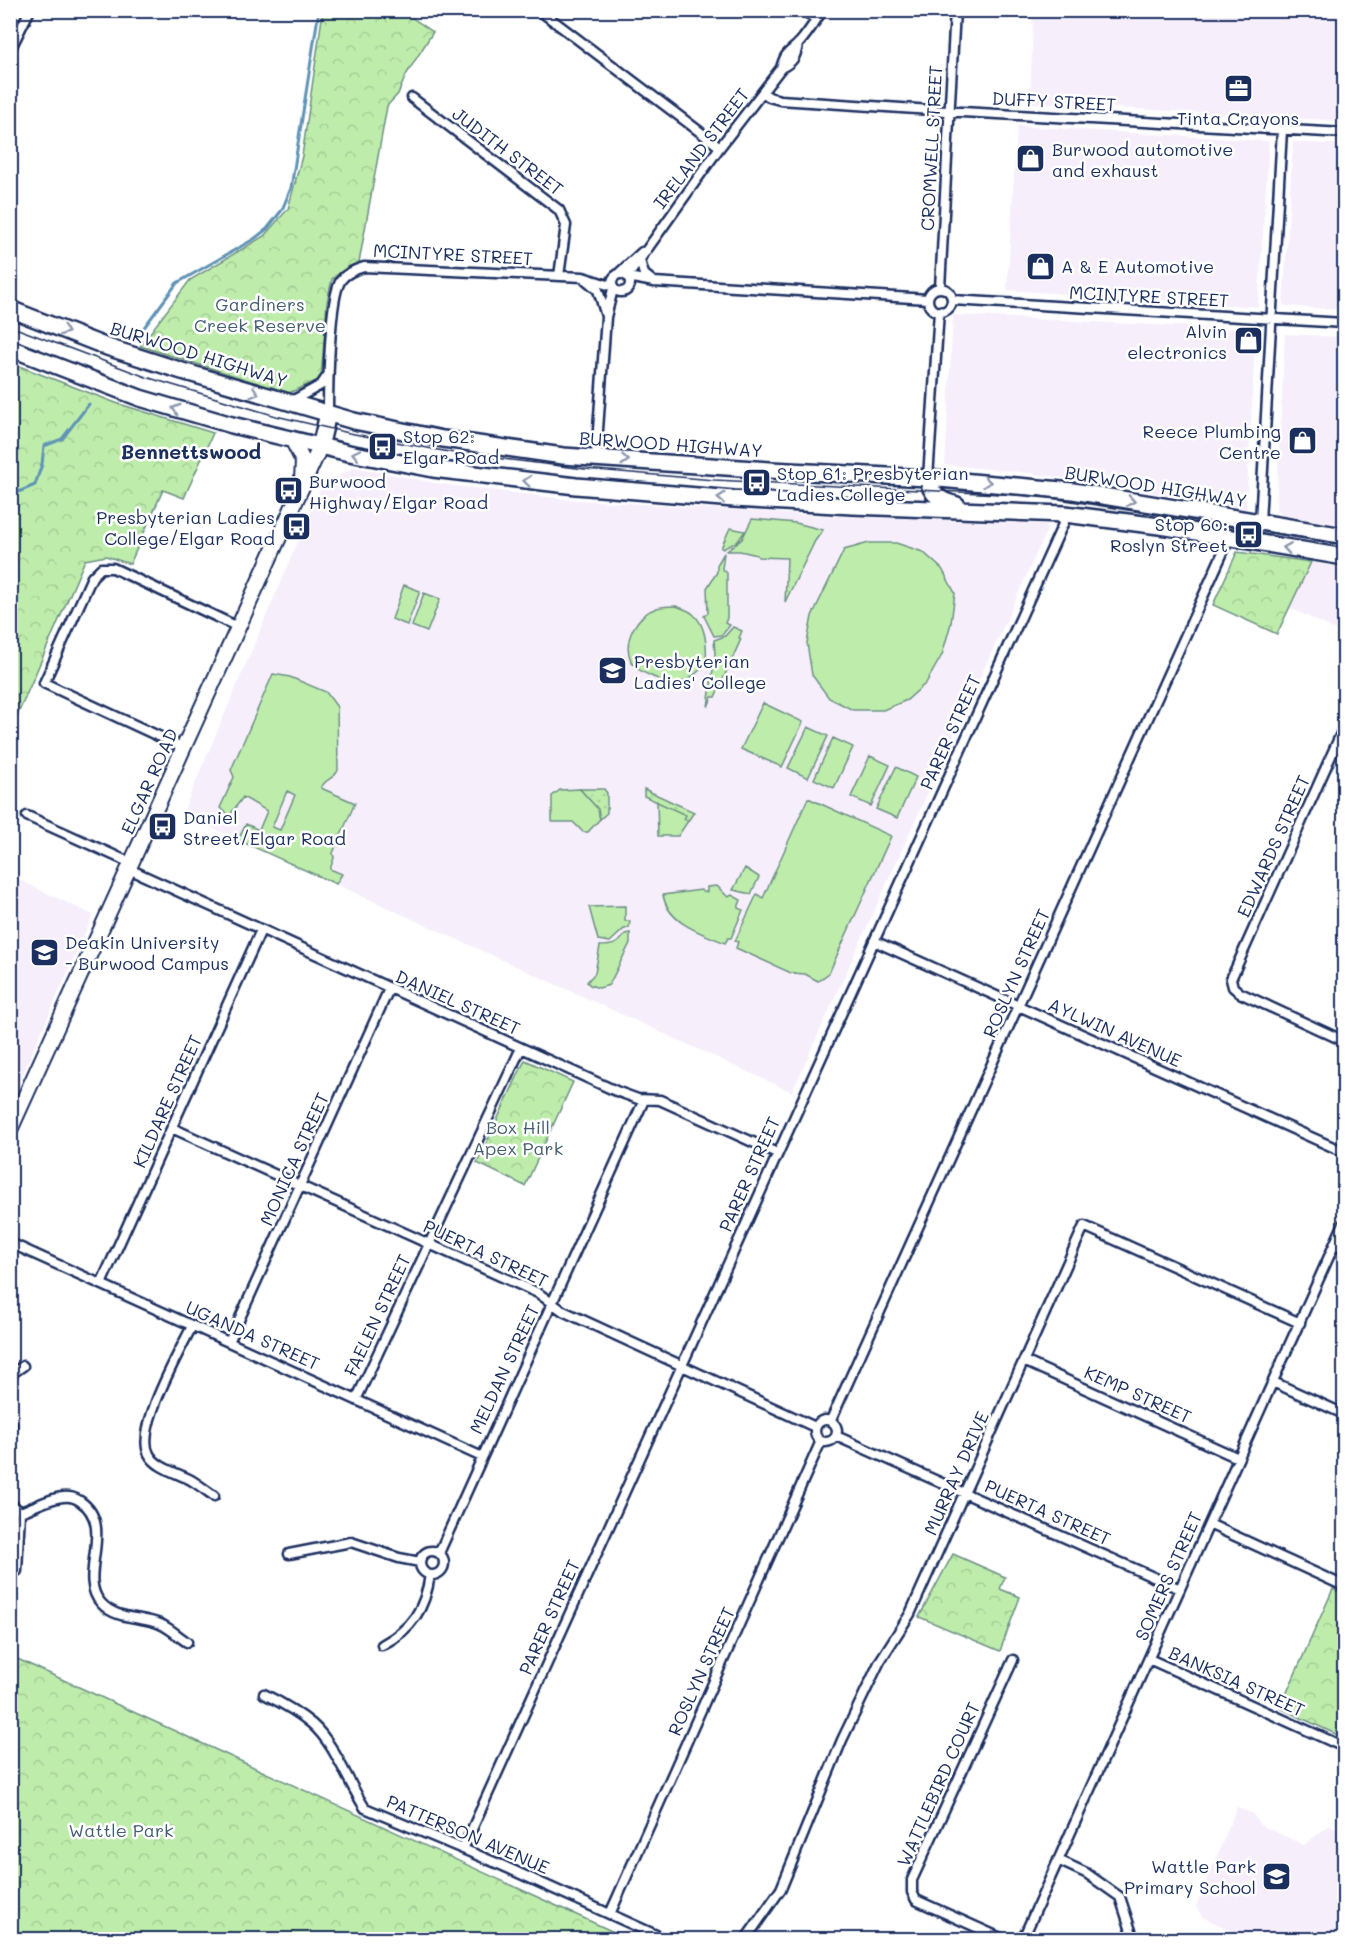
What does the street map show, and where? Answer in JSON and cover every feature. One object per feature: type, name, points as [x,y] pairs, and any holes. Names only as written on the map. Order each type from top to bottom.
[{"type":"highway","name":"BURWOOD HIGHWAY","points":[[10,309],[144,359],[288,403],[401,431],[483,446],[596,458],[770,471],[928,478],[1073,491],[1344,536]]},
{"type":"highway","points":[[10,348],[140,398],[222,422],[293,441],[433,469],[565,485],[782,502],[1065,514],[1167,527],[1344,557]]},
{"type":"highway","points":[[320,447],[328,414]]},
{"type":"highway","points":[[928,478],[931,490],[936,496],[948,503],[977,511]]},
{"type":"highway","points":[[1065,514],[1073,491]]},
{"type":"main road","points":[[293,441],[303,461],[303,485]]},
{"type":"main road","name":"ELGAR ROAD","points":[[10,1130],[320,447]]},
{"type":"street","points":[[10,50],[30,10]]},
{"type":"street","points":[[539,10],[720,147]]},
{"type":"street","points":[[804,10],[816,20]]},
{"type":"street","name":"IRELAND STREET","points":[[596,458],[606,316],[615,284],[647,248],[781,68],[784,57],[791,48],[798,44],[823,10]]},
{"type":"street","name":"CROMWELL STREET","points":[[940,288],[955,10]]},
{"type":"street","name":"DUFFY STREET","points":[[763,92],[769,97],[780,100],[1344,134]]},
{"type":"street","name":"JUDITH STREET","points":[[412,98],[559,210],[566,225],[559,276]]},
{"type":"street","points":[[1260,522],[1282,130]]},
{"type":"street","name":"IRELAND STREET","points":[[628,280],[647,248]]},
{"type":"street","points":[[640,261],[644,274],[654,282]]},
{"type":"street","name":"MCINTYRE STREET","points":[[328,414],[334,301],[341,280],[354,270],[364,267],[583,277],[615,284],[628,280]]},
{"type":"street","points":[[583,277],[598,290],[606,316]]},
{"type":"street","points":[[615,284],[626,291],[628,280],[928,299]]},
{"type":"street","points":[[940,288],[947,291],[952,300],[948,308],[939,311],[931,308],[928,299],[931,292],[940,288]]},
{"type":"street","name":"MCINTYRE STREET","points":[[952,300],[1344,323]]},
{"type":"street","points":[[928,478],[939,311]]},
{"type":"street","points":[[288,403],[321,385],[329,375]]},
{"type":"street","name":"PARER STREET","points":[[463,1849],[680,1365],[1064,522],[1065,514]]},
{"type":"street","name":"ROSLYN STREET","points":[[831,1420],[1229,539]]},
{"type":"street","points":[[184,747],[44,683],[92,577],[101,568],[113,567],[238,627]]},
{"type":"street","name":"EDWARDS STREET","points":[[1344,727],[1231,979],[1233,987],[1240,993],[1344,1041]]},
{"type":"street","name":"DANIEL STREET","points":[[27,816],[261,930],[616,1091],[644,1100],[660,1100],[777,1153]]},
{"type":"street","name":"KILDARE STREET","points":[[101,1284],[261,930]]},
{"type":"street","name":"AYLWIN AVENUE","points":[[874,941],[1344,1152]]},
{"type":"street","name":"MONICA STREET","points":[[229,1342],[389,989]]},
{"type":"street","name":"FAELEN STREET","points":[[356,1400],[521,1048]]},
{"type":"street","name":"MELDAN STREET","points":[[439,1553],[644,1100]]},
{"type":"street","name":"PUERTA STREET","points":[[172,1128],[538,1293],[563,1311],[815,1427]]},
{"type":"street","name":"SOMERS STREET","points":[[1018,1940],[1026,1932],[1344,1223]]},
{"type":"street","name":"MURRAY DRIVE","points":[[745,1940],[780,1889],[842,1740],[880,1661],[910,1614],[1084,1227],[1300,1323]]},
{"type":"street","name":"UGANDA STREET","points":[[10,1243],[482,1457]]},
{"type":"street","points":[[1335,1244],[1344,1248]]},
{"type":"street","points":[[192,1326],[155,1403],[145,1439],[148,1454],[157,1463],[194,1481],[214,1496]]},
{"type":"street","name":"KEMP STREET","points":[[1024,1361],[1238,1458]]},
{"type":"street","points":[[10,1375],[23,1366]]},
{"type":"street","points":[[1273,1382],[1344,1414]]},
{"type":"street","points":[[824,1419],[831,1420],[836,1425],[836,1436],[832,1441],[821,1441],[815,1434],[815,1427],[824,1419]]},
{"type":"street","points":[[10,1439],[12,1424]]},
{"type":"street","name":"PUERTA STREET","points":[[836,1436],[1180,1589]]},
{"type":"street","name":"ROSLYN STREET","points":[[610,1914],[821,1441]]},
{"type":"street","points":[[20,1512],[63,1497],[76,1499],[87,1506],[95,1518],[97,1535],[92,1589],[101,1604],[117,1614],[161,1624],[187,1642]]},
{"type":"street","points":[[10,1502],[20,1512],[18,1571]]},
{"type":"street","points":[[1209,1524],[1344,1586]]},
{"type":"street","points":[[289,1554],[351,1542],[399,1558],[420,1562]]},
{"type":"street","points":[[427,1552],[439,1553],[444,1560],[444,1568],[438,1574],[430,1575],[423,1572],[420,1562],[427,1552]]},
{"type":"street","points":[[381,1645],[398,1636],[413,1622],[425,1600],[430,1575]]},
{"type":"street","name":"BANKSIA STREET","points":[[1149,1659],[1344,1747]]},
{"type":"street","name":"WATTLEBIRD COURT","points":[[1005,1940],[993,1937],[916,1900],[912,1892],[912,1880],[1013,1660]]},
{"type":"street","name":"PATTERSON AVENUE","points":[[264,1694],[313,1725],[336,1756],[365,1808],[667,1940]]},
{"type":"street","points":[[1058,1860],[1086,1873],[1120,1897],[1134,1940]]},
{"type":"shaded area","points":[[1025,10],[1344,11],[1344,121],[1030,103],[1033,18],[1025,16]]},
{"type":"shaded area","points":[[1017,126],[1269,141],[1258,307],[1007,290]]},
{"type":"shaded area","points":[[1293,142],[1344,145],[1344,310],[1283,306]]},
{"type":"shaded area","points":[[953,315],[1256,330],[1246,509],[1099,483],[1022,472],[945,465]]},
{"type":"shaded area","points":[[1285,334],[1344,337],[1344,525],[1281,515],[1276,509]]},
{"type":"shaded area","name":"Presbyterian Ladies' College","points":[[354,467],[440,484],[565,499],[810,515],[1045,524],[1048,528],[792,1092],[182,814],[322,485]]},
{"type":"shaded area","points":[[1311,562],[1344,568],[1344,634],[1290,608]]},
{"type":"shaded area","name":"Deakin University - Burwood Campus","points":[[11,876],[93,915],[11,1101]]},
{"type":"shaded area","name":"Wattle Park Primary School","points":[[1237,1807],[1253,1814],[1260,1825],[1304,1845],[1329,1825],[1344,1832],[1344,1939],[1250,1939],[1202,1917],[1196,1906]]},
{"type":"green space","name":"Gardiners Creek Reserve","points":[[323,11],[402,11],[433,32],[406,75],[398,94],[387,106],[359,263],[332,279],[327,302],[321,379],[289,393],[140,346],[190,280],[264,236],[288,209],[302,156]]},
{"type":"green space","points":[[11,363],[116,403],[213,433],[184,498],[163,490],[130,564],[106,556],[85,560],[11,730]]},
{"type":"green space","points":[[752,519],[796,523],[823,530],[815,541],[785,602],[787,558],[758,557],[740,551],[727,551],[742,539]]},
{"type":"green space","points":[[730,528],[745,531],[738,541],[723,549],[721,548]]},
{"type":"green space","points":[[869,543],[896,543],[923,552],[942,569],[955,593],[951,623],[942,655],[926,683],[907,700],[883,710],[853,710],[829,698],[812,675],[807,643],[812,616],[844,550]]},
{"type":"green space","points":[[1237,552],[1311,562],[1277,634],[1213,605]]},
{"type":"green space","points":[[724,553],[722,569],[727,573],[725,623],[730,625],[722,635],[714,636],[704,616],[708,613],[707,588],[717,572],[717,565]]},
{"type":"green space","points":[[404,585],[420,591],[407,625],[392,619]]},
{"type":"green space","points":[[424,593],[440,599],[427,632],[412,626]]},
{"type":"green space","points":[[676,606],[687,610],[698,619],[704,631],[706,664],[696,674],[675,684],[664,682],[638,669],[631,661],[628,645],[633,629],[643,616],[657,608]]},
{"type":"green space","points":[[733,627],[742,631],[739,638],[741,639],[715,697],[712,697],[708,707],[715,654],[714,640],[725,636]]},
{"type":"green space","points":[[273,674],[290,677],[326,692],[337,707],[338,770],[321,788],[355,803],[333,853],[334,858],[330,869],[342,874],[336,884],[238,840],[246,824],[259,830],[267,811],[243,797],[230,815],[220,808],[234,777],[231,770]],"holes":[[[287,791],[295,795],[280,830],[272,827]]]},
{"type":"green space","points":[[763,703],[803,722],[782,767],[741,749]]},
{"type":"green space","points":[[808,727],[828,736],[808,778],[788,768]]},
{"type":"green space","points":[[833,738],[853,747],[834,788],[814,779]]},
{"type":"green space","points":[[870,756],[890,765],[871,806],[851,797]]},
{"type":"green space","points":[[896,767],[916,777],[897,818],[876,809]]},
{"type":"green space","points":[[580,789],[598,809],[600,819],[588,832],[583,832],[573,822],[552,822],[552,796],[560,790]]},
{"type":"green space","points":[[580,789],[604,789],[607,793],[607,813],[600,819],[598,809]]},
{"type":"green space","points":[[644,789],[694,812],[688,821],[684,819],[686,815],[644,796]]},
{"type":"green space","points":[[808,798],[891,836],[829,973],[818,981],[805,974],[791,973],[736,948],[738,942],[735,941],[757,894],[763,898]]},
{"type":"green space","points":[[657,801],[686,815],[684,819],[688,821],[678,836],[658,836]]},
{"type":"green space","points":[[745,868],[759,877],[751,894],[733,890]]},
{"type":"green space","points":[[717,886],[728,897],[732,895],[741,900],[738,908],[743,910],[731,938],[728,938],[725,943],[679,920],[666,905],[663,895],[701,890],[707,892],[707,887]]},
{"type":"green space","points":[[625,906],[625,921],[630,921],[629,928],[624,929],[610,942],[598,940],[589,907]]},
{"type":"green space","points":[[630,933],[630,943],[609,985],[599,988],[590,985],[587,982],[595,973],[600,946],[614,944],[620,941],[625,934]]},
{"type":"green space","name":"Box Hill Apex Park","points":[[525,1060],[573,1082],[525,1186],[477,1163]]},
{"type":"green space","points":[[953,1554],[1005,1577],[1000,1589],[1020,1597],[1000,1651],[919,1617]]},
{"type":"green space","points":[[1333,1589],[1344,1595],[1344,1738],[1280,1708]]},
{"type":"green space","name":"Wattle Park","points":[[11,1656],[629,1939],[11,1939]]},
{"type":"waterway","points":[[134,341],[177,283],[254,239],[267,229],[282,210],[291,188],[319,10]]},
{"type":"waterway","points":[[10,504],[16,493],[35,485],[42,464],[44,446],[62,439],[89,404]]},
{"type":"tram line","points":[[10,326],[146,377],[276,416],[454,453],[585,469],[714,480],[1039,496],[1344,544]]},
{"type":"place","name":"Tinta Crayons","points":[[1238,89]]},
{"type":"place","name":"Burwood automotive and exhaust","points":[[1031,159]]},
{"type":"place","name":"A & E Automotive","points":[[1040,266]]},
{"type":"place","name":"Alvin electronics","points":[[1248,341]]},
{"type":"place","name":"Reece Plumbing Centre","points":[[1302,441]]},
{"type":"place","name":"Stop 62: Elgar Road","points":[[382,446]]},
{"type":"place","name":"Stop 61: Presbyterian Ladies College","points":[[756,483]]},
{"type":"place","name":"Burwood Highway/Elgar Road","points":[[288,491]]},
{"type":"place","name":"Presbyterian Ladies College/Elgar Road","points":[[296,527]]},
{"type":"place","name":"Stop 60: Roslyn Street","points":[[1249,534]]},
{"type":"place","name":"Presbyterian Ladies' College","points":[[613,671]]},
{"type":"place","name":"Daniel Street/Elgar Road","points":[[162,827]]},
{"type":"place","name":"Deakin University - Burwood Campus","points":[[44,952]]},
{"type":"place","name":"Wattle Park Primary School","points":[[1277,1876]]},
{"type":"district","name":"Bennettswood","points":[[191,451]]}]
